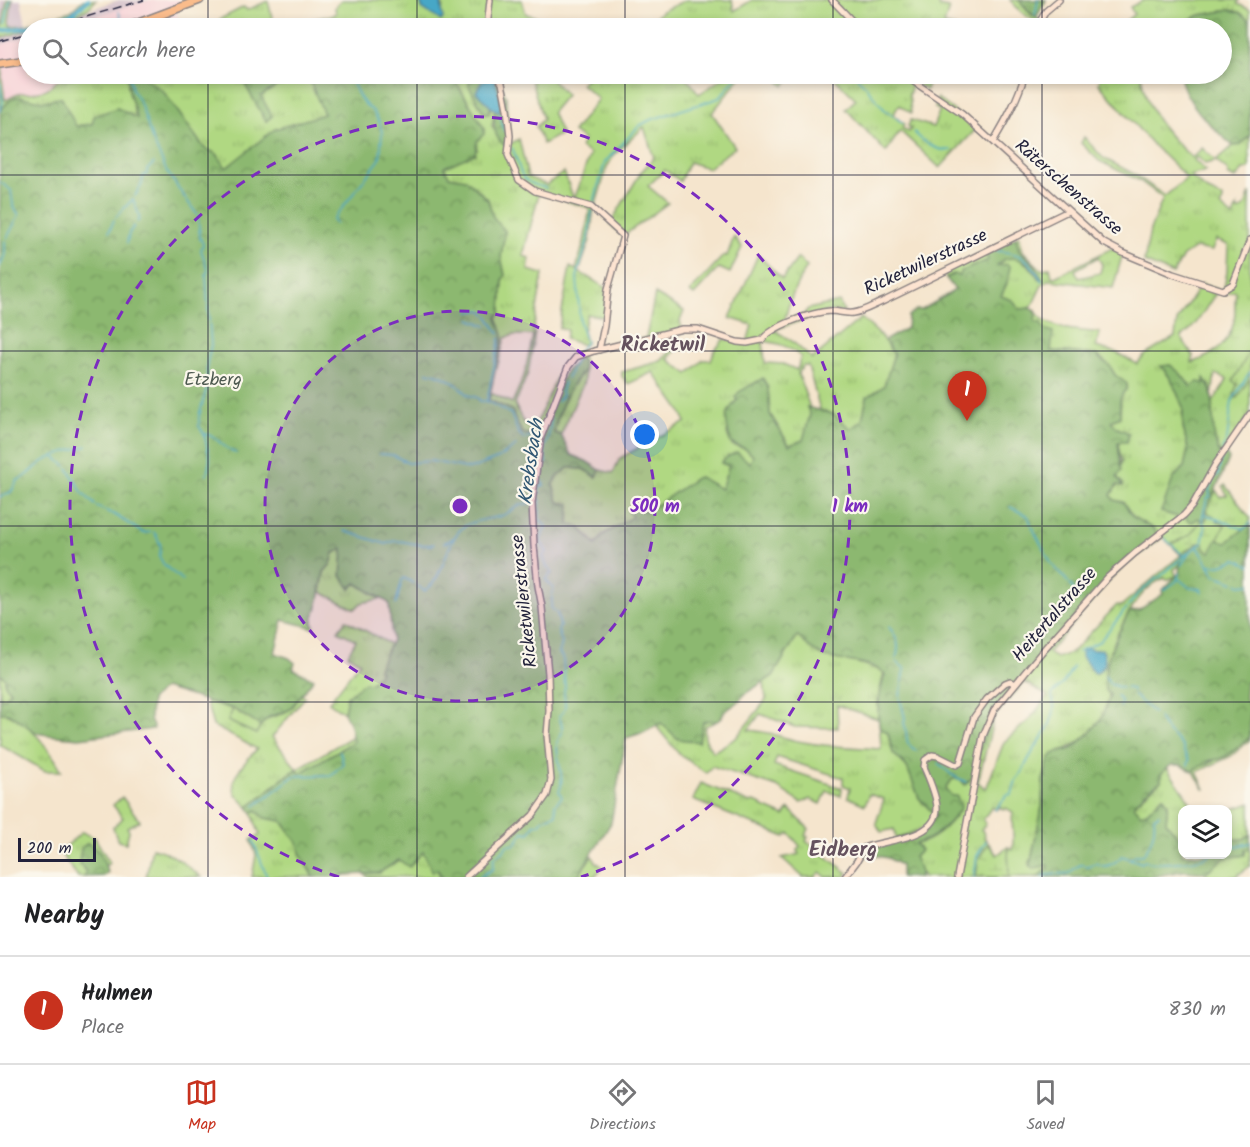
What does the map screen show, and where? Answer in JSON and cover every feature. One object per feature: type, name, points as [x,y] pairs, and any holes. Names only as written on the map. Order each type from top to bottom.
[{"type":"main road","points":[[151,18],[200,0]]},
{"type":"main road","points":[[0,64],[18,61]]},
{"type":"street","points":[[488,18],[490,0]]},
{"type":"street","points":[[832,0],[849,18]]},
{"type":"street","points":[[1042,18],[1046,11],[1059,0]]},
{"type":"street","points":[[500,84],[506,97],[510,136],[507,149],[519,180],[535,191],[593,208],[623,236],[608,289],[599,350]]},
{"type":"street","name":"Räterschenstrasse","points":[[917,84],[949,106],[993,142],[1112,248],[1220,290],[1227,289],[1233,284],[1250,240]]},
{"type":"street","points":[[993,142],[1017,99],[1022,84]]},
{"type":"street","name":"Ricketwilerstrasse","points":[[466,877],[533,815],[547,795],[551,780],[547,735],[548,674],[535,556],[532,503],[543,430],[565,372],[579,356],[690,329],[701,330],[737,342],[762,340],[773,329],[819,313],[835,311],[853,313],[884,301],[1068,211]]},
{"type":"street","name":"Heitertalstrasse","points":[[957,877],[983,736],[994,710],[1108,577],[1192,506],[1215,465],[1250,414]]},
{"type":"street","points":[[845,877],[864,848],[915,835],[930,825],[936,816],[937,808],[924,766],[925,760],[932,755],[956,765],[960,763],[980,708],[1005,683],[1010,681],[1015,684]]},
{"type":"shaded area","points":[[0,0],[21,0],[25,18],[18,18],[18,26],[0,27]]},
{"type":"shaded area","points":[[119,0],[150,0],[89,18],[64,18]]},
{"type":"shaded area","points":[[150,0],[187,0],[188,4],[175,9],[178,18],[89,18]]},
{"type":"shaded area","points":[[18,32],[18,39],[0,45],[0,39]]},
{"type":"shaded area","points":[[18,39],[18,84],[57,84],[48,90],[18,94],[5,101],[0,45]]},
{"type":"green space","points":[[7,0],[12,0],[9,21],[10,26],[18,26],[18,33],[0,39],[0,27],[2,27]]},
{"type":"green space","points":[[83,0],[96,0],[76,15],[68,18],[49,18],[71,11]]},
{"type":"green space","points":[[342,0],[420,0],[419,3],[443,8],[441,0],[522,0],[526,14],[541,18],[319,18],[336,14],[335,7]]},
{"type":"green space","points":[[686,0],[732,0],[734,11],[752,0],[938,0],[939,6],[949,8],[946,18],[655,18],[662,11]]},
{"type":"green space","points":[[1010,0],[1019,0],[1036,18],[1030,18]]},
{"type":"green space","points":[[1019,0],[1046,0],[1036,18]]},
{"type":"green space","points":[[1144,0],[1239,0],[1238,4],[1250,10],[1250,20],[1239,12],[1230,10],[1194,18],[1129,18],[1134,14],[1130,7]]},
{"type":"green space","points":[[268,1],[272,18],[222,18],[244,7],[247,10]]},
{"type":"green space","points":[[1230,10],[1239,12],[1250,20],[1250,136],[1240,145],[1233,146],[1208,123],[1193,105],[1183,85],[1232,84],[1232,18],[1194,18]]},
{"type":"green space","points":[[0,64],[3,66],[5,100],[21,93],[42,91],[53,84],[128,84],[137,119],[117,108],[93,124],[75,126],[61,97],[47,101],[9,101],[0,111]]},
{"type":"green space","name":"Etzberg","points":[[128,84],[153,84],[163,91],[204,148],[217,154],[226,168],[275,129],[324,114],[311,84],[457,84],[484,128],[484,134],[477,141],[475,154],[444,167],[449,176],[466,179],[488,200],[493,217],[505,231],[501,257],[505,276],[501,313],[497,317],[503,335],[489,400],[512,410],[522,433],[540,437],[565,372],[582,355],[584,370],[564,400],[554,433],[561,435],[571,455],[600,470],[597,477],[583,469],[568,468],[553,485],[558,502],[570,504],[569,524],[579,527],[596,545],[603,535],[632,517],[629,511],[641,505],[644,511],[660,503],[696,478],[699,477],[721,489],[729,466],[721,463],[727,457],[737,452],[750,463],[753,456],[746,449],[730,443],[726,422],[728,412],[737,400],[735,397],[739,392],[763,378],[768,388],[770,414],[789,445],[803,440],[810,415],[807,407],[833,414],[851,429],[862,420],[867,397],[884,386],[894,354],[884,341],[907,328],[908,316],[916,310],[922,310],[955,290],[946,278],[954,274],[959,276],[962,271],[988,260],[985,252],[1016,237],[1019,250],[1035,265],[1043,280],[1039,279],[1031,267],[1023,261],[1008,258],[997,266],[1007,264],[1010,267],[1007,283],[1001,296],[1012,300],[1019,309],[1030,308],[1036,311],[1035,322],[1041,323],[1044,329],[1053,332],[1051,351],[1097,355],[1109,365],[1115,375],[1127,384],[1121,398],[1120,417],[1111,421],[1117,428],[1129,433],[1127,442],[1118,442],[1121,471],[1117,477],[1123,486],[1117,485],[1111,495],[1114,500],[1123,502],[1133,517],[1155,530],[1157,536],[1121,564],[994,710],[971,779],[965,785],[960,779],[953,779],[945,790],[952,796],[957,796],[961,808],[941,830],[929,839],[915,844],[921,850],[914,857],[920,869],[920,877],[901,877],[901,865],[888,858],[869,854],[863,859],[859,857],[861,850],[924,831],[936,816],[919,798],[907,767],[893,753],[888,733],[882,729],[880,731],[879,702],[885,674],[862,663],[836,660],[820,655],[797,636],[773,676],[746,693],[724,712],[721,719],[713,723],[710,720],[703,722],[699,742],[678,739],[661,723],[645,732],[626,738],[611,823],[579,874],[580,877],[442,877],[437,869],[433,872],[423,852],[409,867],[399,860],[379,873],[313,877],[300,853],[299,845],[282,821],[265,818],[256,810],[252,813],[248,807],[297,769],[300,773],[353,742],[350,725],[344,713],[347,696],[365,682],[371,683],[381,671],[378,669],[392,640],[389,603],[356,583],[351,589],[341,576],[343,549],[334,553],[331,564],[324,572],[313,620],[314,628],[283,620],[275,653],[289,658],[295,663],[293,669],[314,679],[289,710],[269,717],[260,726],[233,709],[164,688],[151,700],[150,720],[154,729],[79,738],[48,735],[37,733],[8,713],[0,713],[0,696],[4,699],[10,691],[5,685],[5,678],[0,674],[0,111],[15,97],[42,101],[61,97],[76,126],[92,124],[94,116],[117,108],[137,118]]},
{"type":"green space","points":[[153,84],[245,84],[266,121],[272,116],[260,96],[276,86],[311,84],[324,114],[226,168],[217,154],[204,148],[163,91]]},
{"type":"green space","name":"Etzberg","points":[[245,84],[286,84],[277,86],[261,96],[272,116],[266,121]]},
{"type":"green space","points":[[457,84],[470,84],[469,86],[484,113],[488,114],[491,107],[495,110],[492,126],[508,145],[519,139],[528,177],[546,185],[564,172],[574,200],[590,154],[580,147],[584,140],[573,132],[598,99],[581,84],[692,84],[699,94],[714,84],[735,84],[712,113],[735,147],[708,168],[689,162],[680,181],[665,170],[648,186],[668,203],[623,236],[610,224],[641,172],[654,158],[644,127],[614,155],[607,167],[593,214],[590,240],[579,272],[608,289],[605,317],[587,314],[583,331],[586,342],[584,345],[565,339],[567,330],[559,328],[570,267],[576,270],[590,208],[539,193],[523,256],[530,258],[528,270],[543,274],[528,373],[515,404],[524,422],[534,429],[557,376],[562,380],[541,437],[522,433],[512,410],[489,400],[491,393],[512,403],[524,376],[533,335],[514,335],[505,338],[497,368],[503,336],[496,317],[505,275],[501,257],[505,231],[493,217],[488,199],[466,180],[449,176],[444,167],[477,149],[470,104]]},
{"type":"green space","points":[[469,84],[480,84],[476,92],[491,107],[488,114],[484,113]]},
{"type":"green space","points":[[496,84],[500,84],[506,97],[508,145],[506,146],[496,135],[495,130],[495,110],[498,112],[500,96]]},
{"type":"green space","points":[[532,84],[556,84],[566,95],[552,112],[561,134],[543,144],[536,127],[543,119]]},
{"type":"green space","points":[[840,84],[912,84],[909,94],[911,113],[899,105],[893,115],[904,124],[902,128],[909,132],[911,129],[908,126],[911,120],[933,127],[940,110],[935,108],[937,98],[977,128],[940,168],[900,131],[886,152],[846,109],[856,99]]},
{"type":"green space","points":[[916,84],[928,84],[926,90]]},
{"type":"green space","points":[[1099,84],[1143,84],[1152,110],[1174,140],[1192,158],[1202,148],[1216,161],[1205,164],[1197,157],[1194,160],[1206,171],[1190,176],[1208,191],[1222,197],[1223,201],[1220,206],[1233,217],[1237,207],[1238,211],[1245,206],[1250,193],[1250,414],[1221,455],[1213,430],[1212,408],[1214,400],[1227,379],[1215,374],[1212,397],[1210,385],[1204,383],[1191,387],[1170,365],[1163,369],[1171,379],[1183,407],[1183,427],[1188,449],[1184,468],[1161,512],[1181,518],[1184,515],[1198,518],[1205,514],[1216,490],[1220,497],[1227,495],[1223,487],[1225,485],[1250,518],[1250,524],[1226,543],[1181,554],[1181,555],[1181,565],[1174,569],[1176,576],[1154,583],[1134,604],[1118,633],[1108,661],[1105,676],[1109,696],[1104,714],[1084,738],[1059,751],[1043,780],[1042,807],[1030,865],[1033,868],[1049,865],[1049,868],[1037,877],[923,877],[914,857],[921,850],[915,844],[935,836],[947,826],[960,809],[952,796],[945,791],[953,779],[960,779],[987,723],[1045,648],[1155,530],[1133,517],[1123,503],[1114,500],[1111,495],[1117,485],[1123,486],[1117,477],[1122,461],[1117,442],[1117,428],[1111,421],[1120,417],[1121,397],[1127,384],[1115,375],[1109,365],[1097,355],[1051,351],[1044,329],[1035,322],[1036,311],[1041,318],[1056,326],[1100,333],[1096,347],[1117,353],[1137,364],[1145,355],[1175,337],[1177,321],[1201,284],[1219,290],[1198,321],[1181,337],[1193,356],[1192,363],[1219,348],[1232,329],[1236,293],[1235,291],[1223,294],[1228,245],[1216,240],[1212,251],[1195,248],[1183,256],[1173,274],[1144,262],[1150,230],[1163,198],[1140,181],[1099,161],[1081,143],[1084,137],[1103,158],[1134,174],[1165,196],[1187,178],[1151,143]],"holes":[[[1163,537],[1181,555],[1121,606],[1117,605],[1071,653],[1056,658],[1048,653],[1111,579]],[[1024,682],[1048,696],[1029,720],[1004,742],[986,789],[978,782],[994,717]],[[992,807],[997,810],[999,807],[1004,810],[1006,808],[1013,812],[1012,850],[1008,847],[997,855],[981,829],[986,824],[983,819]]]},
{"type":"green space","points":[[1250,136],[1249,169],[1243,170],[1235,179],[1228,175],[1228,171],[1216,161],[1233,146],[1240,145]]},
{"type":"green space","points":[[1019,235],[1023,251],[1042,270],[1050,267],[1052,277],[1112,248],[1123,253],[1113,288],[1049,280],[1042,285],[1032,306],[1019,310],[1016,305],[1001,296],[1007,283],[996,267],[1008,258],[1014,258],[1031,268],[1039,279],[1035,265],[1019,250],[1016,237]],"holes":[[[1098,257],[1102,265],[1100,273],[1079,278],[1075,270]]]},
{"type":"green space","points":[[734,237],[742,247],[730,273],[719,268],[694,295],[690,292],[724,255],[727,256]]},
{"type":"green space","points":[[985,252],[989,260],[962,271],[959,276],[953,274],[946,278],[943,273]]},
{"type":"green space","points":[[758,255],[782,279],[798,258],[807,267],[793,293],[784,322],[803,315],[808,309],[839,302],[844,312],[828,311],[774,330],[792,341],[812,359],[861,318],[879,334],[894,354],[884,387],[867,397],[862,420],[850,429],[833,414],[820,410],[808,366],[803,366],[798,373],[810,408],[807,407],[810,415],[803,441],[790,446],[770,414],[768,388],[735,397],[737,400],[734,403],[727,434],[732,445],[746,449],[754,456],[750,463],[721,463],[729,466],[721,489],[699,477],[644,512],[629,511],[632,517],[597,545],[579,527],[569,524],[558,502],[553,485],[568,468],[583,469],[596,477],[600,470],[613,473],[620,458],[686,422],[653,372],[628,384],[622,372],[661,361],[677,344],[678,347],[668,359],[688,374],[703,360],[711,360],[714,351],[724,339],[747,343],[752,325],[730,318]],"holes":[[[763,341],[778,344],[797,353],[801,357],[797,370],[783,364],[765,363]]]},
{"type":"green space","points":[[655,294],[684,311],[680,321],[682,329],[676,331],[676,335],[622,348],[621,344],[646,338]]},
{"type":"green space","points":[[1250,351],[1250,378],[1237,398],[1234,395],[1237,384],[1233,381]]},
{"type":"green space","points":[[1170,365],[1191,387],[1197,382],[1204,383],[1204,378],[1212,395],[1214,436],[1217,446],[1221,455],[1224,451],[1229,459],[1205,514],[1207,518],[1204,522],[1198,518],[1193,522],[1188,521],[1184,515],[1181,518],[1161,512],[1173,479],[1184,467],[1188,449],[1183,427],[1183,407],[1171,379],[1161,366]]},
{"type":"green space","points":[[584,370],[584,381],[561,435],[554,434],[564,400]]},
{"type":"green space","points":[[1206,511],[1225,525],[1210,552],[1205,549],[1204,543],[1198,543],[1181,554],[1171,544],[1190,535],[1201,520],[1204,522],[1207,518]]},
{"type":"green space","points":[[1250,524],[1250,682],[1246,682],[1245,698],[1250,707],[1250,737],[1226,756],[1210,760],[1207,764],[1195,768],[1194,772],[1180,765],[1171,765],[1161,774],[1161,781],[1133,805],[1141,814],[1147,812],[1163,796],[1168,803],[1166,822],[1178,836],[1178,859],[1223,859],[1205,873],[1185,871],[1150,877],[1037,877],[1049,868],[1048,865],[1033,869],[1030,865],[1042,807],[1043,780],[1049,760],[1053,754],[1071,749],[1088,735],[1101,719],[1110,695],[1105,690],[1108,659],[1129,612],[1139,610],[1163,594],[1162,591],[1179,573],[1181,554],[1198,543],[1204,543],[1210,552],[1216,539],[1226,543]]},
{"type":"green space","points":[[343,548],[351,589],[356,583],[380,599],[361,603],[355,609],[321,592],[324,572],[331,564],[334,553]]},
{"type":"green space","points":[[346,620],[390,644],[380,673],[367,685],[347,696],[344,713],[329,702],[360,662],[348,655],[356,640],[338,631]]},
{"type":"green space","points":[[797,636],[821,655],[866,665],[884,672],[878,699],[878,719],[837,705],[838,728],[795,727],[760,714],[748,730],[819,744],[881,749],[880,731],[882,728],[888,733],[893,753],[907,767],[919,798],[936,816],[930,825],[896,839],[894,829],[881,832],[876,823],[884,799],[869,794],[865,805],[848,797],[850,788],[843,785],[843,778],[777,757],[774,765],[842,788],[841,796],[827,791],[821,804],[810,799],[801,803],[777,787],[712,766],[706,773],[679,754],[656,726],[661,722],[699,741],[702,722],[710,720],[713,723],[705,726],[704,733],[713,752],[736,738],[766,700],[764,682],[773,676]]},
{"type":"green space","points":[[0,674],[5,678],[10,691],[4,699],[0,696]]},
{"type":"green space","points":[[302,694],[305,697],[272,737],[297,769],[248,807],[236,794],[234,780],[257,749],[213,726],[206,701],[233,709],[228,721],[256,734],[264,722],[285,713]]},
{"type":"green space","points":[[233,709],[260,726],[256,734],[228,721]]},
{"type":"green space","points":[[0,713],[18,719],[36,734],[62,771],[45,771],[0,745]]},
{"type":"green space","points":[[353,736],[353,742],[300,773],[297,769]]},
{"type":"green space","points":[[1250,737],[1250,740],[1231,756],[1197,772],[1204,789],[1194,772],[1195,768],[1229,754]]},
{"type":"green space","points":[[1167,768],[1192,805],[1178,805],[1178,836],[1166,822],[1168,803],[1163,796],[1147,812],[1141,814],[1133,805],[1161,781],[1161,774]]},
{"type":"green space","points":[[701,783],[750,803],[762,805],[784,816],[789,809],[809,829],[805,836],[808,837],[806,841],[848,873],[845,877],[826,877],[820,872],[815,877],[803,877],[782,858],[800,854],[797,850],[800,846],[789,833],[785,837],[693,800]]},
{"type":"green space","points":[[122,797],[140,821],[127,827],[129,831],[126,843],[118,841],[113,827],[123,818],[113,805]]},
{"type":"green space","points":[[1250,803],[1250,835],[1243,839],[1232,839],[1232,810]]},
{"type":"green space","points":[[256,810],[265,818],[282,821],[299,845],[300,853],[313,877],[252,877],[256,855],[251,840],[260,835],[252,813]]},
{"type":"green space","points":[[82,832],[95,838],[110,863],[104,866],[100,853],[79,864],[86,872],[85,877],[78,877],[60,852]]},
{"type":"green space","points":[[1250,835],[1250,849],[1245,850],[1245,855],[1232,857],[1232,839],[1243,839]]},
{"type":"green space","points":[[88,843],[100,853],[108,872],[104,876],[85,877],[86,872],[79,858],[82,847]]},
{"type":"green space","points":[[988,844],[997,855],[1008,847],[1009,877],[976,877],[979,857]]},
{"type":"green space","points":[[152,848],[172,856],[201,877],[146,877]]},
{"type":"green space","points":[[1250,849],[1250,866],[1235,877],[1209,877],[1205,873],[1223,859],[1244,855],[1245,850]]},
{"type":"green space","points":[[423,852],[433,871],[436,869],[442,877],[368,877],[363,873],[379,873],[399,860]]},
{"type":"green space","points":[[592,856],[603,867],[594,877],[580,877],[579,874]]},
{"type":"water","points":[[420,0],[441,0],[443,18],[437,18],[422,8]]},
{"type":"water","points":[[480,84],[496,84],[500,96],[500,113],[491,107],[476,92]]},
{"type":"water","points":[[1087,648],[1102,649],[1104,653],[1103,666],[1095,674],[1081,656],[1082,651]]},
{"type":"waterway","points":[[5,24],[10,0]]},
{"type":"waterway","points":[[61,18],[71,15],[88,0]]},
{"type":"waterway","points":[[1035,15],[1038,0]]},
{"type":"waterway","points":[[119,12],[121,18]]},
{"type":"waterway","points":[[0,31],[18,29]]},
{"type":"waterway","points":[[0,83],[3,102],[0,111]]},
{"type":"waterway","points":[[131,84],[167,172],[198,216],[200,238],[203,244],[201,250],[208,270],[206,275],[211,345],[207,363],[207,387],[199,416],[199,426],[204,434],[210,459],[207,475]]},
{"type":"waterway","points":[[336,224],[333,220],[380,159],[382,133],[380,123],[362,100],[353,84]]},
{"type":"waterway","name":"Krebsbach","points":[[593,206],[605,162],[639,126],[650,120],[719,98],[731,84]]},
{"type":"waterway","points":[[867,88],[884,109],[903,123]]},
{"type":"waterway","points":[[500,113],[504,131]]},
{"type":"waterway","points":[[914,132],[931,146],[951,150]]},
{"type":"waterway","points":[[512,148],[524,179],[546,188]]},
{"type":"waterway","points":[[135,196],[142,184],[143,176],[154,163]]},
{"type":"waterway","points":[[0,182],[11,190],[13,205],[19,215],[7,238]]},
{"type":"waterway","points":[[116,217],[133,199],[139,215],[137,222]]},
{"type":"waterway","name":"Krebsbach","points":[[576,354],[586,342],[580,323],[577,277],[588,239],[592,211]]},
{"type":"waterway","points":[[109,232],[114,220]]},
{"type":"waterway","points":[[127,243],[129,233],[134,226]]},
{"type":"waterway","points":[[0,267],[5,254],[5,241]]},
{"type":"waterway","points":[[996,250],[1011,253],[1026,260],[1042,281]]},
{"type":"waterway","points":[[469,312],[482,310],[486,314]]},
{"type":"waterway","points":[[488,316],[499,334]]},
{"type":"waterway","points":[[470,319],[487,326]]},
{"type":"waterway","points":[[630,345],[684,332]]},
{"type":"waterway","points":[[500,338],[487,401],[511,414],[518,432],[524,439],[531,437],[538,441]]},
{"type":"waterway","name":"Krebsbach","points":[[567,378],[576,359]]},
{"type":"waterway","points":[[427,372],[450,380],[468,395],[480,401],[487,401]]},
{"type":"waterway","points":[[1222,450],[1227,440],[1232,401],[1250,372]]},
{"type":"waterway","name":"Krebsbach","points":[[557,402],[562,395],[564,382]]},
{"type":"waterway","name":"Krebsbach","points":[[479,877],[493,869],[494,857],[503,852],[507,845],[515,845],[523,832],[529,833],[534,825],[556,814],[555,804],[562,797],[559,791],[562,781],[557,749],[557,741],[562,730],[559,716],[563,713],[565,706],[563,659],[559,653],[562,643],[558,631],[560,626],[557,613],[551,608],[553,588],[546,580],[552,572],[547,567],[543,556],[547,552],[541,539],[546,526],[539,519],[540,500],[537,496],[540,493],[538,488],[544,485],[539,477],[546,463],[544,448],[551,419]]},
{"type":"waterway","points":[[205,434],[236,453]]},
{"type":"waterway","points":[[0,497],[11,492],[18,480],[46,460],[87,446]]},
{"type":"waterway","points":[[379,454],[393,455],[408,463],[431,461],[470,469],[499,458],[516,446]]},
{"type":"waterway","points":[[55,457],[66,466]]},
{"type":"waterway","points":[[1126,609],[1136,596],[1202,543],[1205,528],[1202,519],[1207,498],[1210,497],[1209,490],[1214,476],[1218,475],[1221,460]]},
{"type":"waterway","points":[[68,468],[82,492],[95,505]]},
{"type":"waterway","points":[[417,585],[424,591],[431,586],[453,540],[465,526],[501,516],[519,506],[531,503]]},
{"type":"waterway","points":[[97,507],[115,515],[143,533],[151,532]]},
{"type":"waterway","points":[[1010,507],[1028,516],[1031,524]]},
{"type":"waterway","points":[[1204,514],[1244,529],[1250,523]]},
{"type":"waterway","points":[[1032,527],[1051,563],[1068,582]]},
{"type":"waterway","points":[[344,531],[386,544],[397,541],[421,545],[434,544]]},
{"type":"waterway","points":[[154,532],[160,544],[159,556],[164,565],[182,580]]},
{"type":"waterway","points":[[444,543],[454,538]]},
{"type":"waterway","points":[[1164,538],[1183,555]]},
{"type":"waterway","points":[[1198,547],[1209,565],[1221,565],[1237,559],[1244,563]]},
{"type":"waterway","points":[[1181,565],[1188,555]]},
{"type":"waterway","points":[[1246,564],[1250,565]]},
{"type":"waterway","points":[[1209,565],[1215,575],[1234,582]]},
{"type":"waterway","points":[[1164,590],[1177,581],[1179,573]]},
{"type":"waterway","points":[[396,604],[402,580],[404,578],[413,583]]},
{"type":"waterway","points":[[1179,579],[1190,588],[1201,589],[1202,592]]},
{"type":"waterway","points":[[1238,583],[1240,585],[1250,584]]},
{"type":"waterway","points":[[1070,584],[1079,599]]},
{"type":"waterway","points":[[1081,650],[1100,641],[1125,610]]},
{"type":"waterway","points":[[889,627],[897,642],[896,659]]},
{"type":"waterway","points":[[1078,652],[1082,651]]},
{"type":"waterway","points":[[897,662],[905,669],[900,696]]},
{"type":"waterway","points":[[1024,769],[1053,716],[1052,694],[1064,682],[1073,667]]},
{"type":"waterway","points":[[1105,676],[1110,684],[1122,688]]},
{"type":"waterway","points":[[1126,688],[1132,691]]},
{"type":"waterway","points":[[1133,695],[1154,713]]},
{"type":"waterway","points":[[1117,696],[1121,700],[1120,707]]},
{"type":"waterway","points":[[900,699],[905,718],[907,742],[917,751]]},
{"type":"waterway","points":[[1158,717],[1183,747],[1189,760],[1188,765]]},
{"type":"waterway","points":[[255,806],[294,776],[331,775],[343,764],[340,751]]},
{"type":"waterway","points":[[938,763],[952,775],[966,782]]},
{"type":"waterway","points":[[995,810],[1007,795],[1012,794],[1016,780],[1023,771]]},
{"type":"waterway","points":[[1130,859],[1135,855],[1143,855],[1146,851],[1154,832],[1154,817],[1159,814]]},
{"type":"waterway","points":[[253,840],[267,877]]},
{"type":"waterway","points":[[974,877],[977,856],[986,841]]},
{"type":"waterway","points":[[1232,847],[1250,843]]},
{"type":"waterway","points":[[1043,877],[1070,873],[1083,864],[1087,867],[1096,863],[1107,866],[1122,856],[1142,863],[1144,861],[1168,863],[1198,859]]},
{"type":"railway","points":[[82,18],[144,0]]},
{"type":"railway","points":[[0,41],[18,36]]},
{"type":"place","name":"Hulmen","points":[[967,421]]},
{"type":"district","name":"Ricketwil","points":[[663,345]]},
{"type":"district","name":"Eidberg","points":[[843,850]]}]
